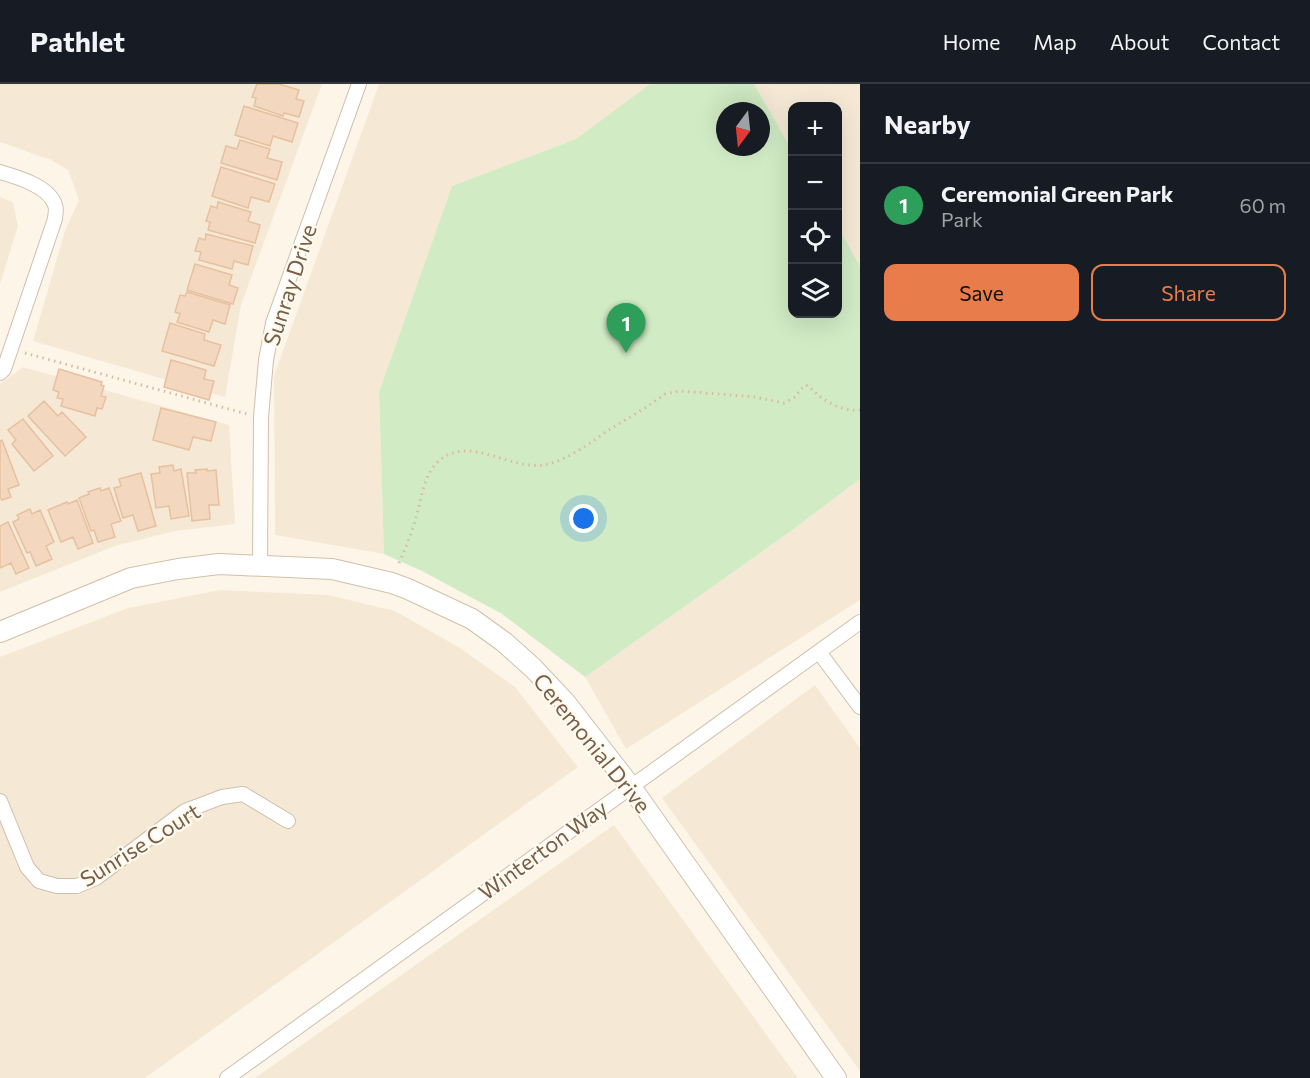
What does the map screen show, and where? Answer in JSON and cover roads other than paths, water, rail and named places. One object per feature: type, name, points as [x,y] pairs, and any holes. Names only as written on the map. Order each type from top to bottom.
[{"type":"street","name":"Sunray Drive","points":[[260,565],[261,417],[266,360],[273,323],[359,84]]},
{"type":"street","points":[[0,172],[22,179],[46,191],[56,206],[55,219],[4,369],[0,372]]},
{"type":"street","name":"Ceremonial Drive","points":[[0,632],[131,578],[219,564],[332,569],[392,583],[471,619],[504,642],[565,702],[631,787],[836,1078]]},
{"type":"street","name":"Winterton Way","points":[[227,1078],[860,622]]},
{"type":"street","points":[[819,652],[860,707]]},
{"type":"street","name":"Sunrise Court","points":[[0,801],[27,867],[39,881],[57,886],[76,886],[96,878],[185,811],[222,797],[243,794],[288,821]]},
{"type":"place","name":"Ceremonial Green Park","points":[[626,353]]}]
